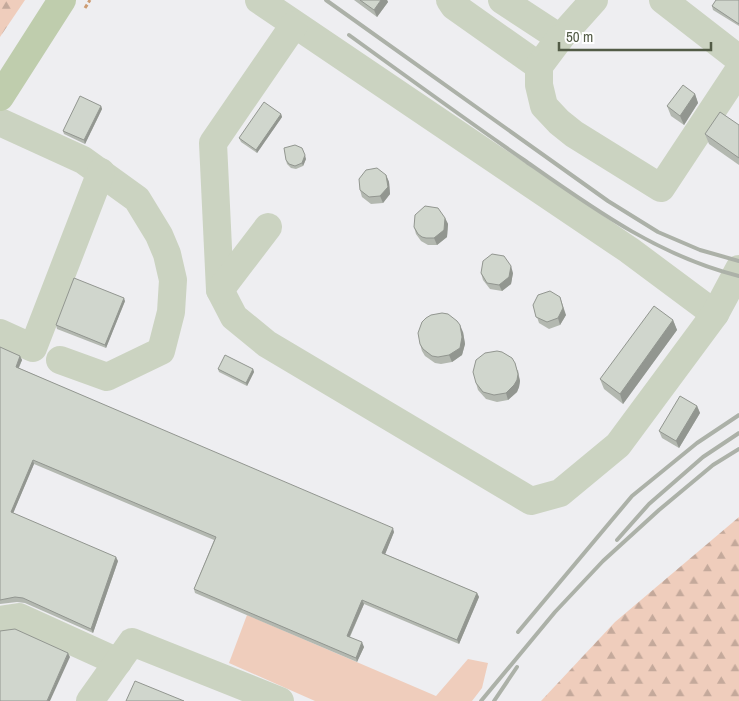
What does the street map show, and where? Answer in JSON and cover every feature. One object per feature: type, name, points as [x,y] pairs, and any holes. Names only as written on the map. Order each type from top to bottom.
[{"type":"main road","points":[[0,97],[62,0]]},
{"type":"lane","points":[[259,0],[629,250],[715,314]]},
{"type":"lane","points":[[450,0],[454,6],[539,66]]},
{"type":"lane","points":[[502,0],[560,38]]},
{"type":"lane","points":[[594,0],[560,38],[539,66],[539,85],[544,106],[574,134],[661,188],[739,70]]},
{"type":"lane","points":[[663,0],[739,59]]},
{"type":"lane","points":[[294,25],[213,144],[220,290],[234,316],[267,344],[531,501],[560,493],[618,445],[715,314],[739,269]]},
{"type":"lane","points":[[0,122],[82,160],[137,198],[159,235],[167,254],[172,280],[172,312],[161,350],[107,377],[60,360]]},
{"type":"lane","points":[[0,333],[33,348],[101,172]]},
{"type":"lane","points":[[220,290],[268,228]]},
{"type":"lane","points":[[0,620],[19,617],[118,662]]},
{"type":"lane","points":[[90,701],[132,642],[280,701]]},
{"type":"green space","points":[[0,0],[25,0],[0,37]]},
{"type":"green space","points":[[739,517],[739,701],[541,701],[615,622]]},
{"type":"green space","points":[[247,615],[436,696],[468,659],[488,663],[482,688],[472,701],[315,701],[229,663]]},
{"type":"building","points":[[360,0],[381,0],[374,10]]},
{"type":"building","points":[[716,0],[739,0],[739,24],[712,6]]},
{"type":"building","points":[[683,85],[695,94],[680,116],[667,106]]},
{"type":"building","points":[[80,96],[101,106],[84,140],[63,131]]},
{"type":"building","points":[[264,102],[281,114],[256,150],[239,138]]},
{"type":"building","points":[[720,112],[739,125],[739,158],[705,134]]},
{"type":"building","points":[[295,145],[302,148],[305,155],[302,163],[295,166],[289,164],[286,160],[284,148]]},
{"type":"building","points":[[377,168],[386,175],[388,187],[380,196],[369,197],[360,190],[359,179],[366,170]]},
{"type":"building","points":[[425,206],[438,208],[445,218],[444,230],[434,238],[422,237],[414,227],[415,215]]},
{"type":"building","points":[[492,254],[504,256],[511,266],[509,277],[499,285],[487,283],[481,273],[483,261]]},
{"type":"building","points":[[74,278],[124,298],[105,345],[56,325]]},
{"type":"building","points":[[550,291],[560,297],[563,308],[558,318],[547,322],[536,317],[533,305],[538,295]]},
{"type":"building","points":[[654,306],[673,320],[620,394],[600,379]]},
{"type":"building","points":[[442,313],[448,314],[457,321],[460,325],[462,337],[460,348],[449,355],[438,357],[432,356],[423,349],[418,333],[422,322],[426,318]]},
{"type":"building","points":[[0,347],[20,356],[16,367],[393,528],[382,553],[477,593],[457,640],[362,600],[347,636],[362,642],[356,658],[194,589],[216,537],[33,460],[11,512],[116,557],[91,629],[23,598],[15,597],[0,600]]},
{"type":"building","points":[[497,351],[512,358],[518,374],[514,385],[506,393],[494,395],[483,392],[476,383],[473,372],[476,360],[485,353]]},
{"type":"building","points":[[225,355],[253,369],[246,383],[218,369]]},
{"type":"building","points":[[680,396],[697,406],[676,441],[659,431]]},
{"type":"building","points":[[15,629],[68,653],[47,701],[0,701],[0,631]]},
{"type":"building","points":[[135,681],[184,701],[126,701]]},
{"type":"railway","points":[[326,0],[608,201],[658,232],[700,250],[739,261]]},
{"type":"railway","points":[[349,35],[549,178],[600,212],[653,243],[681,256],[739,276]]},
{"type":"railway","points":[[518,632],[632,496],[697,443],[739,415]]},
{"type":"railway","points":[[617,540],[649,504],[703,457],[739,433]]},
{"type":"railway","points":[[481,701],[555,612],[603,561],[659,510],[713,465],[739,449]]},
{"type":"railway","points":[[494,701],[517,667]]}]
